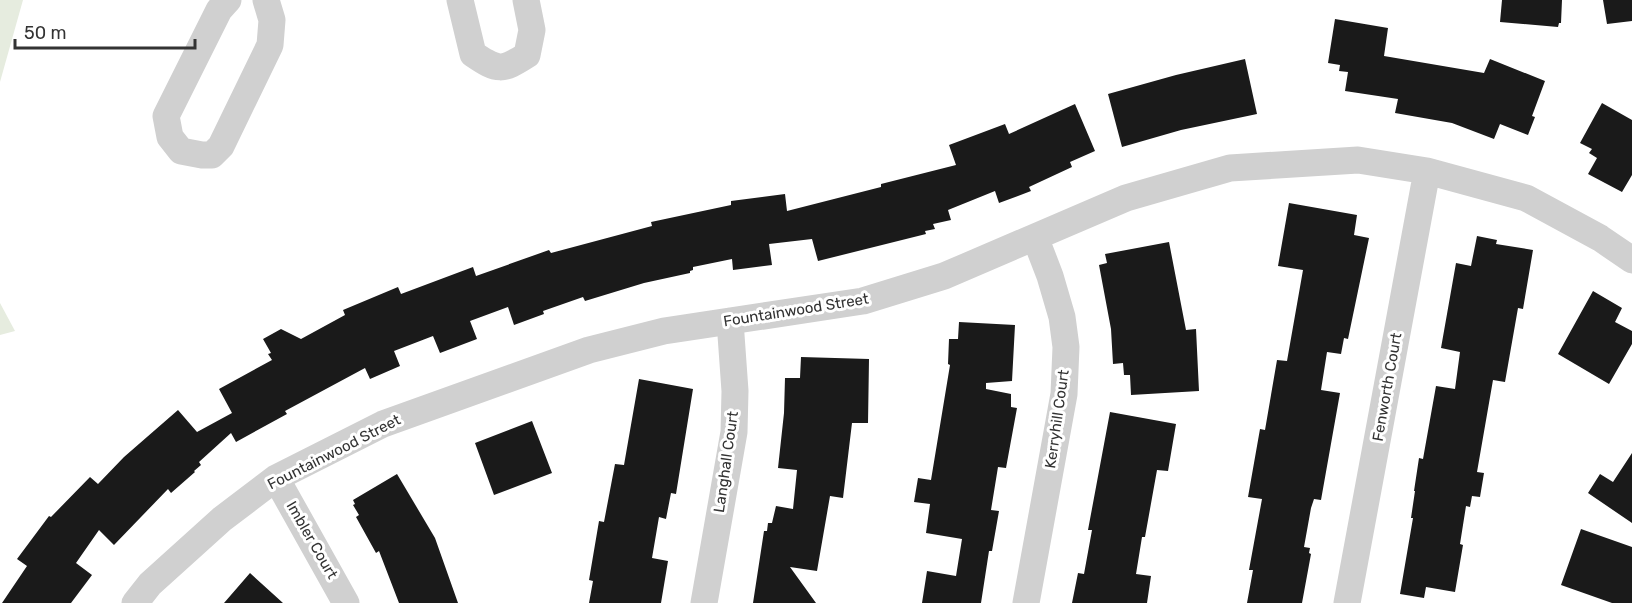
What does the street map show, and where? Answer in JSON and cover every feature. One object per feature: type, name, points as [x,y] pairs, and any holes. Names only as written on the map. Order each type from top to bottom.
[{"type":"street","points":[[228,0],[219,10],[166,116],[170,137],[181,152],[212,154],[221,146],[270,45],[272,20],[266,0]]},
{"type":"street","points":[[460,0],[474,54],[491,66],[509,67],[527,55],[532,30],[526,0]]},
{"type":"street","name":"Fountainwood Street","points":[[135,603],[150,584],[222,519],[276,478],[383,424],[505,379],[610,344],[664,331],[863,301],[944,276],[1126,198],[1230,168],[1358,160],[1427,171],[1526,198],[1600,238],[1632,260]]},
{"type":"street","name":"Fenworth Court","points":[[1347,603],[1427,171]]},
{"type":"street","name":"Kerryhill Court","points":[[1026,603],[1064,394],[1066,347],[1062,317],[1035,237]]},
{"type":"street","name":"Langhall Court","points":[[704,603],[734,432],[735,391],[730,321]]},
{"type":"street","name":"Imbler Court","points":[[276,478],[342,592],[346,603]]},
{"type":"shaded area","points":[[0,0],[23,0],[0,82]]},
{"type":"shaded area","points":[[0,303],[15,331],[0,335]]},
{"type":"building","points":[[1502,0],[1562,0],[1561,23],[1558,27],[1500,22]]},
{"type":"building","points":[[1603,0],[1632,0],[1632,21],[1607,24]]},
{"type":"building","points":[[1335,19],[1388,28],[1384,56],[1484,73],[1490,59],[1545,81],[1532,116],[1535,117],[1528,135],[1500,124],[1494,139],[1452,123],[1395,113],[1398,99],[1345,91],[1348,72],[1339,71],[1340,65],[1328,63]]},
{"type":"building","points":[[1245,59],[1257,114],[1181,130],[1122,147],[1108,94]]},
{"type":"building","points":[[1602,103],[1632,120],[1632,175],[1622,192],[1588,174],[1597,158],[1589,153],[1592,149],[1580,143]]},
{"type":"building","points":[[1075,104],[1095,151],[1070,162],[1072,167],[1029,187],[1031,191],[999,203],[995,191],[948,210],[951,220],[933,224],[935,229],[925,231],[926,234],[818,261],[812,239],[769,244],[772,265],[733,270],[732,259],[693,267],[690,273],[644,283],[585,301],[583,297],[543,311],[544,314],[514,325],[508,307],[470,321],[477,339],[440,353],[433,336],[394,351],[400,366],[370,379],[365,368],[285,411],[287,414],[236,442],[231,433],[199,462],[201,465],[195,472],[171,493],[168,489],[114,545],[99,530],[76,563],[92,575],[71,603],[2,603],[27,566],[17,559],[49,516],[51,517],[90,477],[98,484],[124,457],[178,410],[197,432],[232,413],[219,389],[272,360],[268,354],[271,353],[263,339],[281,329],[301,339],[345,315],[343,310],[398,287],[401,294],[473,267],[476,276],[549,250],[551,253],[652,226],[651,222],[731,205],[731,201],[785,194],[787,211],[881,187],[881,184],[956,165],[949,145],[1005,124],[1009,134]]},
{"type":"building","points":[[1289,203],[1357,215],[1354,235],[1369,238],[1348,339],[1344,338],[1341,354],[1327,352],[1321,390],[1340,393],[1321,500],[1314,499],[1311,508],[1304,547],[1310,548],[1309,553],[1311,554],[1302,603],[1247,603],[1253,570],[1249,570],[1262,499],[1248,497],[1260,429],[1265,430],[1277,360],[1287,361],[1303,270],[1278,266]]},
{"type":"building","points":[[1477,236],[1497,240],[1496,244],[1533,250],[1523,309],[1518,308],[1505,382],[1493,380],[1477,472],[1484,473],[1480,497],[1472,496],[1470,507],[1466,506],[1460,544],[1463,545],[1455,592],[1426,587],[1424,598],[1400,594],[1413,518],[1411,518],[1419,458],[1423,459],[1436,386],[1455,389],[1460,352],[1441,348],[1456,263],[1471,266]]},
{"type":"building","points":[[1169,242],[1186,330],[1196,329],[1199,391],[1131,395],[1130,375],[1124,375],[1123,363],[1113,364],[1111,329],[1099,265],[1107,263],[1105,254]]},
{"type":"building","points":[[1593,291],[1622,308],[1615,322],[1632,331],[1632,344],[1609,384],[1558,354]]},
{"type":"building","points":[[959,322],[1015,325],[1012,381],[986,383],[986,389],[1011,394],[1011,407],[1017,408],[1006,468],[998,467],[991,510],[999,511],[992,551],[989,551],[981,603],[922,603],[927,571],[956,576],[962,539],[926,533],[930,504],[914,502],[918,478],[931,480],[950,365],[948,364],[949,339],[958,339]]},
{"type":"building","points":[[801,357],[869,359],[868,423],[852,423],[843,498],[830,496],[817,571],[790,567],[816,603],[753,603],[764,531],[767,531],[768,523],[772,523],[776,506],[793,509],[797,470],[778,468],[785,378],[800,378]]},
{"type":"building","points":[[639,379],[693,389],[676,494],[671,493],[666,519],[659,517],[652,558],[668,561],[661,603],[589,603],[593,581],[589,580],[599,521],[604,522],[615,464],[624,465]]},
{"type":"building","points":[[1110,412],[1176,424],[1168,471],[1157,470],[1136,574],[1151,576],[1147,603],[1072,603],[1078,573],[1084,574],[1092,530],[1088,530]]},
{"type":"building","points":[[532,421],[552,473],[494,495],[475,443]]},
{"type":"building","points":[[1632,453],[1632,523],[1588,493],[1600,474],[1613,482]]},
{"type":"building","points":[[397,474],[435,538],[458,603],[399,603],[379,551],[376,553],[356,517],[359,515],[353,505],[355,504],[353,500]]},
{"type":"building","points":[[1581,529],[1632,547],[1632,603],[1612,603],[1561,585]]},
{"type":"building","points":[[250,573],[283,603],[224,603]]}]
